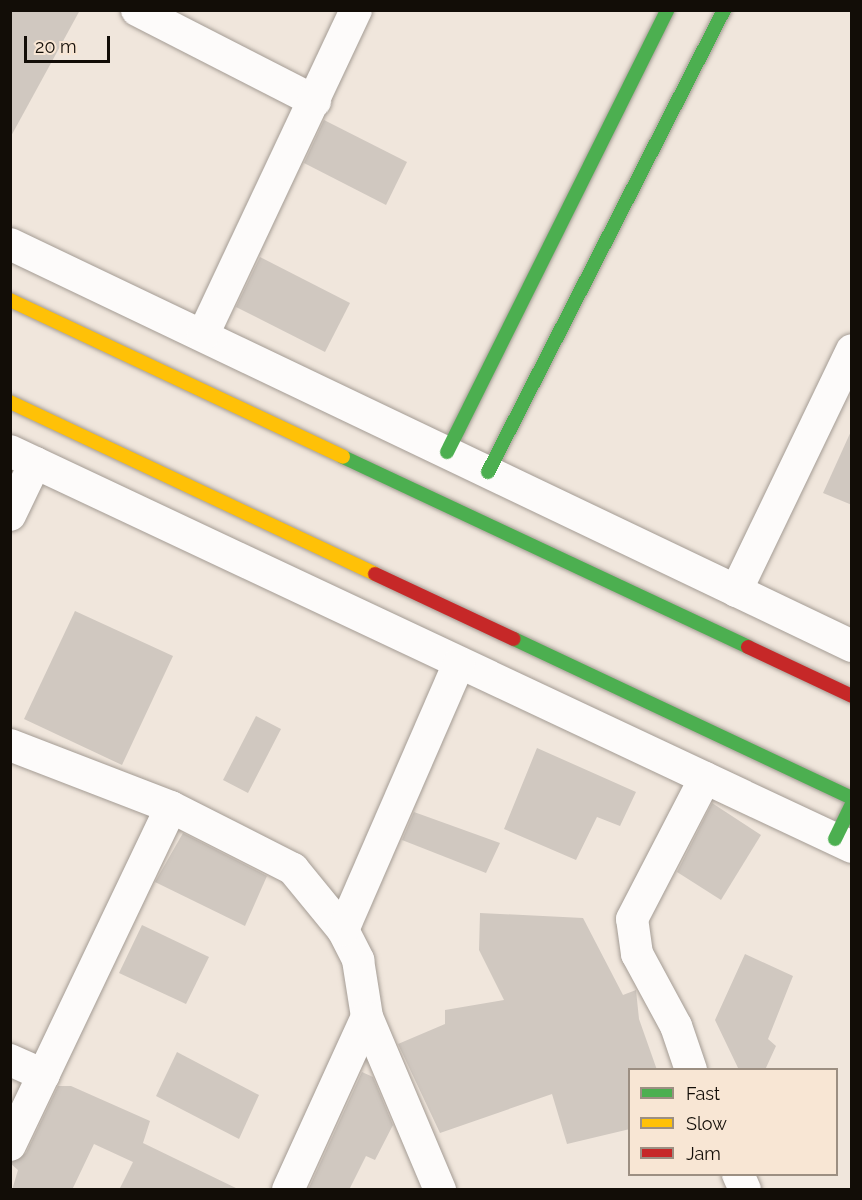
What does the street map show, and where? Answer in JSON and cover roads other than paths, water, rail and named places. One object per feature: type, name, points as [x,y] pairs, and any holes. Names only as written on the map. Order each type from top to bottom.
[{"type":"main road","points":[[447,452],[667,10]]},
{"type":"main road","points":[[488,472],[724,10]]},
{"type":"main road","points":[[10,300],[852,696]]},
{"type":"main road","points":[[10,402],[852,798]]},
{"type":"main road","points":[[843,843],[852,804]]},
{"type":"street","points":[[137,10],[315,101]]},
{"type":"street","points":[[203,335],[356,10]]},
{"type":"street","points":[[10,244],[852,646]]},
{"type":"street","points":[[736,591],[852,350]]},
{"type":"street","points":[[10,515],[23,457],[843,843]]},
{"type":"street","points":[[343,930],[459,663]]},
{"type":"street","points":[[10,745],[171,807],[293,868],[343,930],[358,960],[367,1017],[440,1190]]},
{"type":"street","points":[[690,1068],[676,1026],[637,954],[632,919],[705,778]]},
{"type":"street","points":[[10,1146],[171,807]]},
{"type":"street","points":[[288,1190],[367,1017]]},
{"type":"street","points":[[10,1060],[44,1074]]},
{"type":"street","points":[[739,1176],[745,1190]]}]
